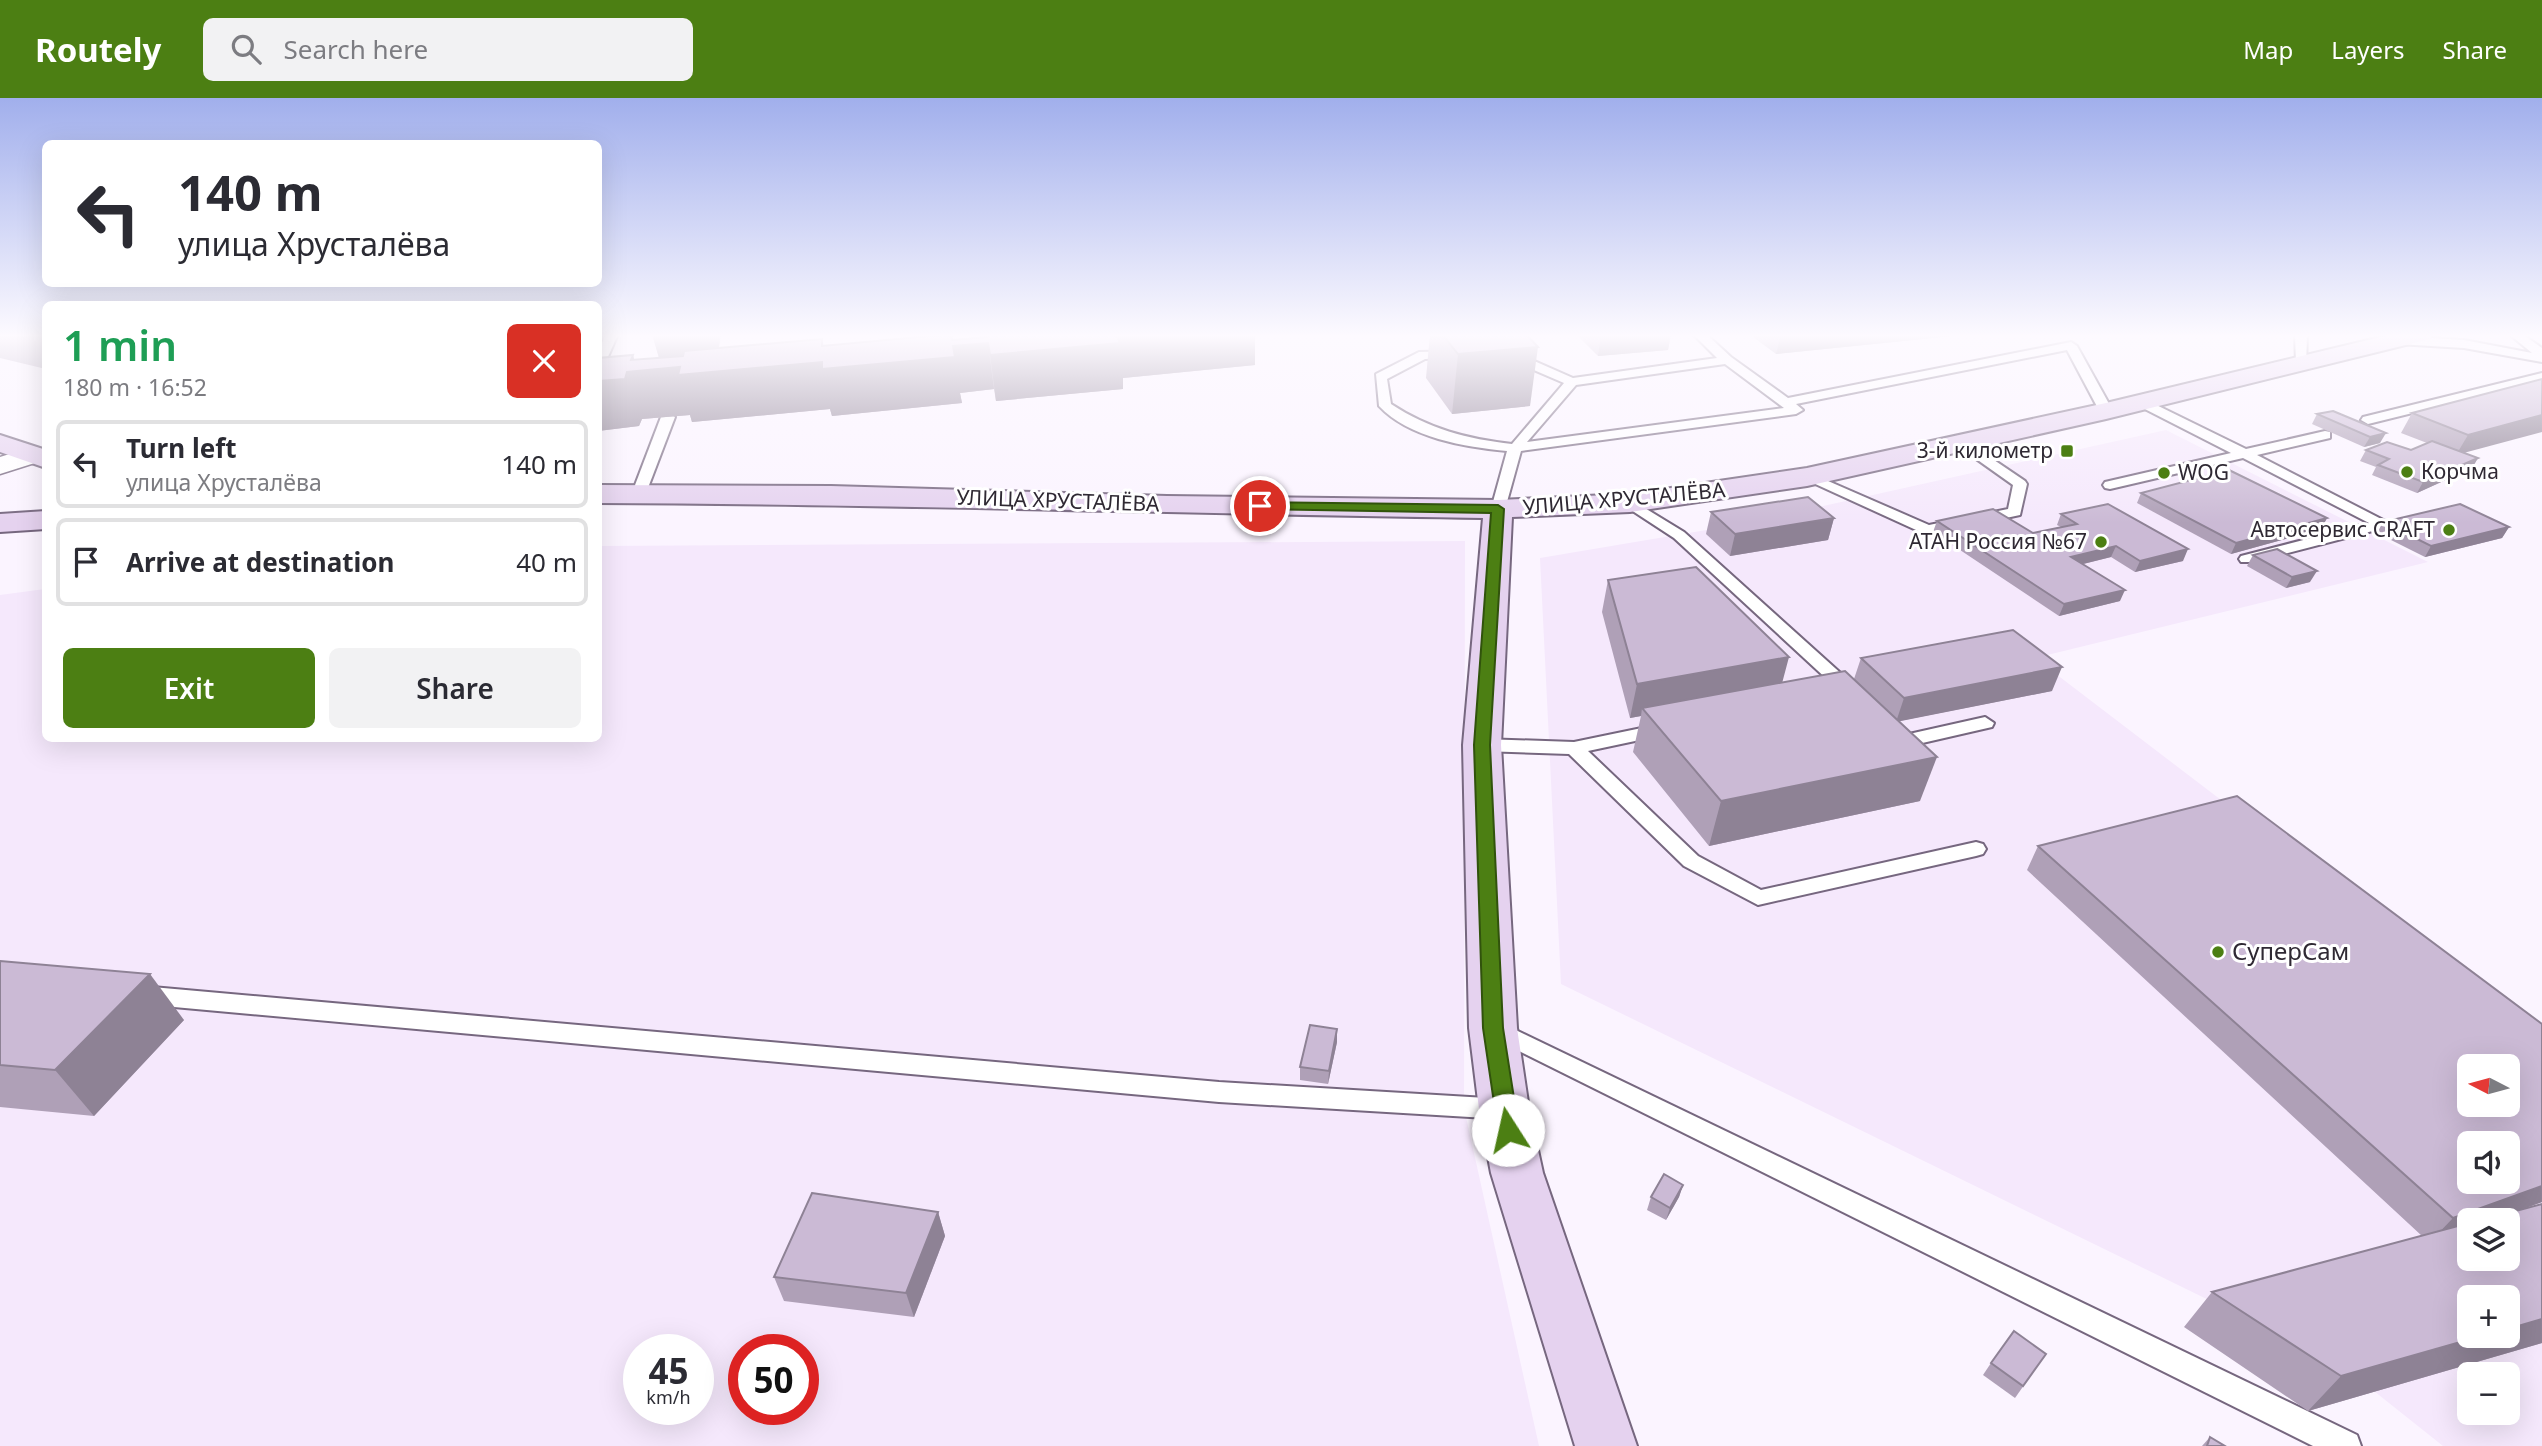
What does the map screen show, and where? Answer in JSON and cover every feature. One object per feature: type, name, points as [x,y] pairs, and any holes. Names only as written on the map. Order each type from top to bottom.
[{"type":"main road","name":"УЛИЦА ХРУСТАЛЁВА","points":[[602,494],[1498,509],[1630,503],[1748,488],[1807,477],[2106,411],[2157,397]]},
{"type":"main road","points":[[0,443],[39,458]]},
{"type":"main road","points":[[1498,509],[1482,745],[1493,1028],[1504,1109],[1517,1172],[1606,1446]]},
{"type":"main road","points":[[0,523],[42,520]]},
{"type":"street","points":[[0,466],[39,458]]},
{"type":"lane","points":[[1384,397],[1385,405],[1413,425],[1468,443],[1515,448],[1796,410],[1779,397]]},
{"type":"lane","points":[[1498,509],[1515,448],[1559,397]]},
{"type":"lane","points":[[1786,402],[1812,397]]},
{"type":"lane","points":[[2098,397],[2106,411]]},
{"type":"lane","points":[[2368,419],[2460,397]]},
{"type":"lane","points":[[2140,401],[2383,524],[2247,559]]},
{"type":"lane","points":[[639,494],[668,417]]},
{"type":"lane","points":[[2110,485],[2325,435]]},
{"type":"lane","points":[[1807,477],[1927,530],[2015,512],[2020,484],[1963,443]]},
{"type":"lane","points":[[1630,503],[1679,535],[1864,704]]},
{"type":"lane","points":[[1885,723],[1905,741],[1984,723]]},
{"type":"lane","points":[[1482,745],[1574,748],[1679,726]]},
{"type":"lane","points":[[1574,748],[1690,861],[1758,898],[1976,849]]},
{"type":"lane","points":[[125,994],[1219,1092],[1504,1109]]},
{"type":"lane","points":[[1493,1028],[2346,1446]]},
{"type":"shaded area","points":[[2166,430],[2428,562],[2035,658],[2542,1045],[2542,1446],[2443,1446],[2340,1364],[1561,984],[1540,558],[1742,524]]},
{"type":"shaded area","points":[[1465,541],[1464,1108],[1539,1446],[0,1446],[0,595],[42,589],[42,742],[602,742],[602,546]]},
{"type":"building","points":[[2474,397],[2542,397],[2542,415],[2468,435],[2412,413]]},
{"type":"building","points":[[2333,411],[2386,433],[2370,437],[2317,414]]},
{"type":"building","points":[[2432,441],[2478,458],[2423,482],[2378,465],[2389,459],[2366,450],[2387,442],[2411,450]]},
{"type":"building","points":[[2229,470],[2327,518],[2236,543],[2141,493]]},
{"type":"building","points":[[1808,497],[1834,518],[1735,534],[1711,512]]},
{"type":"building","points":[[2108,504],[2188,549],[2140,561],[2116,546],[2071,557],[2125,590],[2064,604],[1937,521],[1993,509],[2033,533],[2077,524],[2061,514]]},
{"type":"building","points":[[2460,504],[2509,527],[2431,546],[2383,522]]},
{"type":"building","points":[[2277,549],[2317,571],[2292,577],[2253,555]]},
{"type":"building","points":[[1696,567],[1789,657],[1637,684],[1608,580]]},
{"type":"building","points":[[2013,630],[2062,667],[1904,698],[1861,658]]},
{"type":"building","points":[[1845,671],[1937,757],[1721,801],[1642,708]]},
{"type":"building","points":[[2237,796],[2542,1024],[2542,1186],[2520,1194],[2520,1131],[2457,1131],[2457,1194],[2520,1194],[2481,1208],[2457,1208],[2457,1217],[2453,1218],[2038,846]]},
{"type":"building","points":[[0,961],[150,974],[55,1070],[0,1065]]},
{"type":"building","points":[[1310,1025],[1337,1029],[1329,1071],[1300,1067]]},
{"type":"building","points":[[1664,1174],[1683,1185],[1670,1208],[1651,1197]]},
{"type":"building","points":[[812,1193],[938,1212],[906,1293],[774,1277]]},
{"type":"building","points":[[2542,1204],[2542,1319],[2520,1325],[2520,1285],[2457,1285],[2457,1343],[2341,1376],[2212,1292],[2457,1226],[2457,1271],[2520,1271],[2520,1210]]},
{"type":"building","points":[[2014,1331],[2046,1354],[2023,1386],[1991,1363]]},
{"type":"building","points":[[2210,1437],[2225,1446],[2207,1446]]},
{"type":"place","name":"3-й километр","points":[[2067,451]]},
{"type":"place","name":"Корчма","points":[[2407,472]]},
{"type":"place","name":"WOG","points":[[2164,473]]},
{"type":"place","name":"Автосервис CRAFT","points":[[2449,530]]},
{"type":"place","name":"АТАН Россия №67","points":[[2101,542]]},
{"type":"place","name":"СуперСам","points":[[2218,952]]},
{"type":"route","points":[[1260,506],[1498,509],[1482,745],[1493,1028],[1508,1130]]}]
